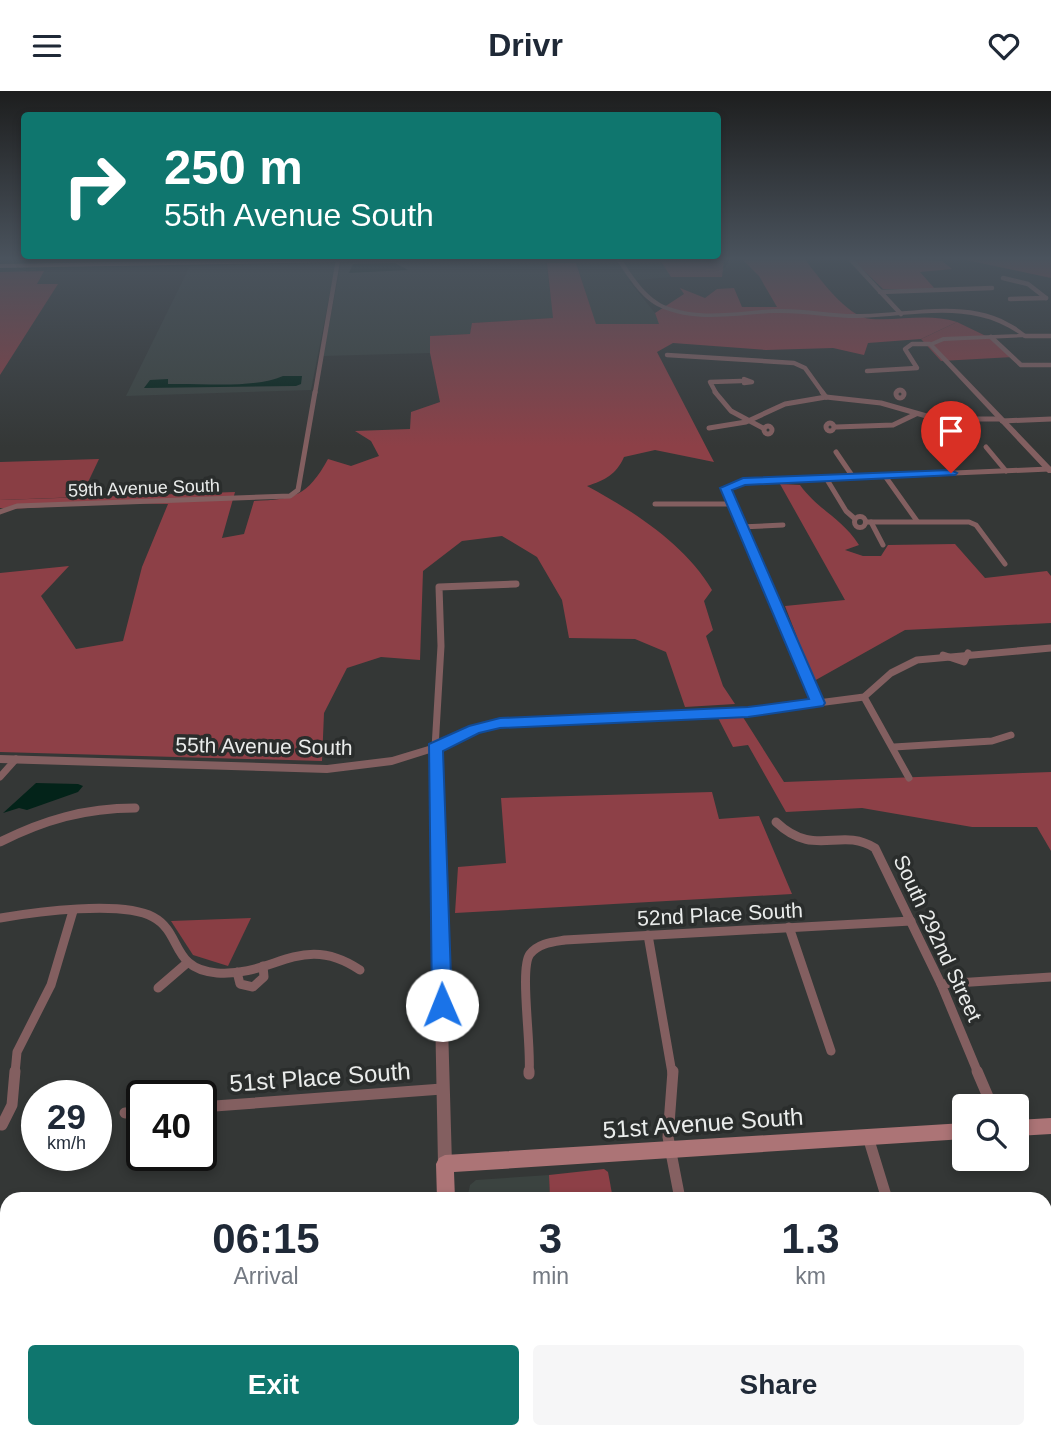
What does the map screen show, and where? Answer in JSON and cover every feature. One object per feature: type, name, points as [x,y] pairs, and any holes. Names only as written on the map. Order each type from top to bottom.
[{"type":"main road","points":[[1029,1127],[1051,1126]]},
{"type":"main road","name":"51st Avenue South","points":[[445,1164],[952,1132]]},
{"type":"main road","points":[[445,1164],[446,1192]]},
{"type":"street","name":"59th Avenue South","points":[[0,512],[17,506],[290,496],[299,488],[328,321]]},
{"type":"street","points":[[1001,321],[1026,336]]},
{"type":"street","points":[[867,371],[917,367],[905,349],[912,344],[991,337],[1051,336]]},
{"type":"street","points":[[991,337],[1021,365],[1051,365]]},
{"type":"street","points":[[931,343],[1050,470]]},
{"type":"street","points":[[667,355],[802,362],[826,397]]},
{"type":"street","points":[[790,362],[805,368]]},
{"type":"street","points":[[741,381],[710,382],[724,408],[746,422],[763,428]]},
{"type":"street","points":[[890,405],[895,395]]},
{"type":"street","points":[[709,428],[746,422],[785,404],[826,397],[890,405],[916,414],[945,419],[1051,419]]},
{"type":"street","points":[[836,426],[893,425],[916,414]]},
{"type":"street","points":[[986,447],[1006,471]]},
{"type":"street","points":[[836,452],[853,477]]},
{"type":"street","points":[[818,703],[725,491],[735,483],[1050,470]]},
{"type":"street","points":[[885,476],[917,521]]},
{"type":"street","points":[[826,478],[846,511],[854,518],[869,522],[969,521],[976,526],[1005,564]]},
{"type":"street","points":[[655,504],[730,504]]},
{"type":"street","points":[[869,522],[883,545]]},
{"type":"street","points":[[740,527],[783,525]]},
{"type":"street","points":[[445,1164],[435,748],[441,646],[439,587],[516,584]]},
{"type":"street","points":[[909,778],[894,747],[864,698],[899,668],[943,656],[1050,650]]},
{"type":"street","name":"55th Avenue South","points":[[0,759],[327,769],[376,764],[435,748],[474,730],[500,723],[748,712],[864,698]]},
{"type":"street","points":[[894,747],[992,741],[1011,736]]},
{"type":"street","points":[[0,778],[16,759]]},
{"type":"street","points":[[0,842],[65,813],[94,808],[135,808]]},
{"type":"street","name":"South 292nd Street","points":[[776,822],[788,836],[804,842],[870,844],[941,984],[987,1094]]},
{"type":"street","points":[[0,918],[73,911],[121,910],[153,917],[187,963],[217,973],[237,972],[291,957],[323,953],[347,959],[360,970]]},
{"type":"street","points":[[2,1125],[12,1105],[18,1052],[51,985],[73,911]]},
{"type":"street","name":"52nd Place South","points":[[529,1074],[531,1046],[524,972],[532,950],[557,941],[911,921]]},
{"type":"street","points":[[789,927],[831,1051]]},
{"type":"street","points":[[648,935],[673,1065],[668,1121],[670,1150],[679,1192]]},
{"type":"street","points":[[158,988],[187,963]]},
{"type":"street","points":[[237,972],[240,984],[253,987],[264,977],[263,966]]},
{"type":"street","points":[[941,984],[1051,977]]},
{"type":"street","name":"51st Place South","points":[[217,1106],[442,1089]]},
{"type":"street","points":[[868,1137],[885,1192]]},
{"type":"shaded area","points":[[0,321],[35,321],[0,375]]},
{"type":"shaded area","points":[[163,321],[325,321],[311,390],[126,396]]},
{"type":"shaded area","points":[[330,321],[508,321],[473,323],[470,334],[430,336],[430,353],[323,356]]},
{"type":"shaded area","points":[[507,321],[659,324],[658,321],[957,322],[921,339],[868,343],[864,355],[833,348],[766,350],[673,343],[657,352],[714,462],[655,450],[624,457],[609,476],[587,486],[657,530],[701,573],[712,590],[704,601],[713,630],[706,636],[723,686],[735,704],[685,707],[666,652],[635,639],[569,638],[562,600],[537,557],[502,536],[462,541],[423,571],[420,660],[381,657],[347,668],[324,713],[322,761],[0,752],[0,573],[69,566],[41,596],[76,649],[123,641],[142,567],[168,504],[117,503],[10,509],[0,508],[0,500],[235,492],[222,538],[244,534],[254,501],[279,499],[298,493],[313,481],[328,459],[351,466],[379,456],[371,441],[355,431],[410,429],[411,412],[440,402],[430,353],[430,336],[470,334],[472,323]]},
{"type":"shaded area","points":[[594,321],[659,321],[660,324],[595,324]]},
{"type":"shaded area","points":[[957,322],[988,337],[1013,357],[941,361],[921,339]]},
{"type":"shaded area","points":[[283,376],[302,376],[301,384],[144,388],[150,380],[168,379],[168,384],[227,385],[257,383]]},
{"type":"shaded area","points":[[99,459],[81,497],[0,500],[0,462]]},
{"type":"shaded area","points":[[780,484],[800,485],[845,527],[859,545],[845,550],[863,556],[881,556],[888,545],[955,544],[985,578],[1047,571],[1051,576],[1051,623],[905,630],[814,681],[785,606],[845,600]]},
{"type":"shaded area","points":[[741,714],[784,782],[1051,772],[1051,851],[1037,827],[972,827],[862,808],[786,812],[748,745],[733,747],[717,716]]},
{"type":"shaded area","points":[[36,783],[83,786],[78,792],[27,810],[19,808],[3,813]]},
{"type":"shaded area","points":[[712,792],[719,819],[759,816],[792,894],[455,913],[458,867],[506,863],[501,798]]},
{"type":"shaded area","points":[[251,918],[228,966],[193,955],[171,921]]},
{"type":"shaded area","points":[[604,1169],[608,1172],[612,1192],[550,1192],[549,1175]]},
{"type":"shaded area","points":[[549,1175],[550,1192],[468,1192],[470,1185],[476,1180]]},
{"type":"route","points":[[442,1005],[435,748],[483,726],[500,723],[748,712],[818,703],[770,589],[730,504],[726,488],[743,482],[951,473]]}]
